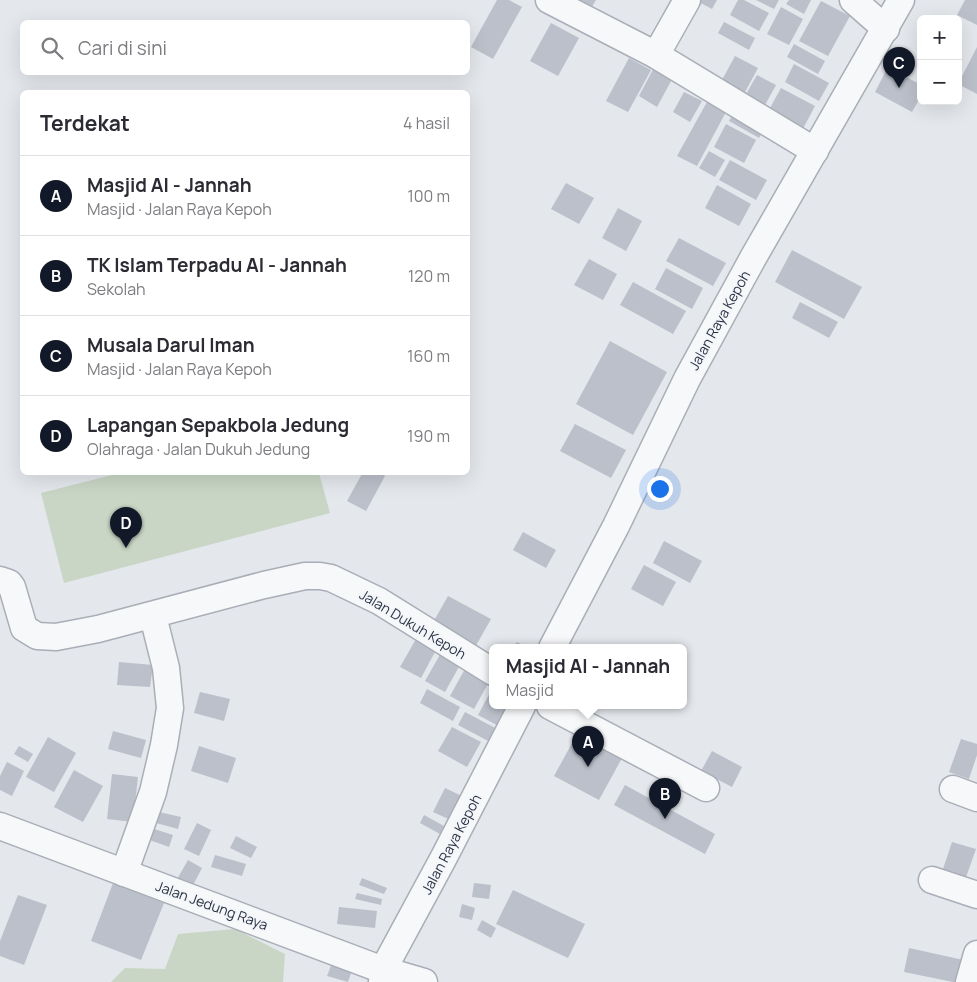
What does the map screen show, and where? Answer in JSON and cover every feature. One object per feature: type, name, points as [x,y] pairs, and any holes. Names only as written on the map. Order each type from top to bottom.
[{"type":"street","points":[[656,55],[686,0]]},
{"type":"street","points":[[853,0],[886,28]]},
{"type":"street","name":"Jalan Raya Kepoh","points":[[554,644],[616,526],[687,379],[901,0]]},
{"type":"street","points":[[550,1],[656,55],[815,151]]},
{"type":"street","name":"Jalan Dukuh Kepoh","points":[[153,616],[264,585],[305,576],[320,576],[331,578],[379,601],[489,670]]},
{"type":"street","points":[[0,580],[9,583],[12,587],[24,628],[37,636],[56,637],[153,616],[166,668],[170,708],[153,792],[124,873]]},
{"type":"street","name":"Jalan Raya Kepoh","points":[[383,976],[520,709]]},
{"type":"street","points":[[556,709],[706,788]]},
{"type":"street","points":[[953,790],[977,798]]},
{"type":"street","name":"Jalan Jedung Raya","points":[[0,826],[383,976],[424,982]]},
{"type":"street","points":[[932,880],[977,895]]},
{"type":"street","points":[[969,982],[977,954]]},
{"type":"green space","points":[[112,475],[320,475],[330,513],[64,583],[41,493]]},
{"type":"green space","points":[[235,929],[285,954],[283,982],[111,982],[125,968],[165,969],[178,934]]},
{"type":"building","points":[[497,0],[509,0],[522,7],[493,59],[471,47]]},
{"type":"building","points":[[574,0],[596,0],[589,12]]},
{"type":"building","points":[[695,0],[717,0],[712,9]]},
{"type":"building","points":[[738,0],[744,0],[769,13],[759,31],[730,15]]},
{"type":"building","points":[[756,0],[779,0],[774,9]]},
{"type":"building","points":[[789,0],[811,0],[804,14],[786,4]]},
{"type":"building","points":[[965,0],[977,0],[977,25],[962,18],[962,15],[957,15]]},
{"type":"building","points":[[821,1],[850,16],[828,56],[799,41]]},
{"type":"building","points":[[781,7],[803,19],[789,45],[767,34]]},
{"type":"building","points":[[724,22],[755,38],[749,50],[718,33]]},
{"type":"building","points":[[551,23],[579,38],[558,76],[530,61]]},
{"type":"building","points":[[794,44],[825,61],[818,74],[787,57]]},
{"type":"building","points":[[977,47],[977,94],[962,86],[962,76]]},
{"type":"building","points":[[735,56],[758,68],[739,103],[716,91]]},
{"type":"building","points":[[629,58],[651,70],[628,112],[606,101]]},
{"type":"building","points":[[658,60],[677,70],[657,107],[639,96]]},
{"type":"building","points":[[794,64],[829,83],[819,101],[785,82]]},
{"type":"building","points":[[888,67],[917,83],[917,103],[912,112],[875,92]]},
{"type":"building","points":[[757,75],[776,85],[760,114],[741,103]]},
{"type":"building","points":[[781,88],[815,106],[799,136],[765,117]]},
{"type":"building","points":[[684,92],[702,101],[690,122],[673,112]]},
{"type":"building","points":[[707,102],[726,112],[697,166],[677,156]]},
{"type":"building","points":[[736,109],[766,125],[759,138],[729,121]]},
{"type":"building","points":[[726,124],[756,140],[744,163],[714,147]]},
{"type":"building","points":[[709,151],[725,160],[715,177],[699,168]]},
{"type":"building","points":[[730,160],[767,180],[756,200],[719,180]]},
{"type":"building","points":[[566,183],[594,198],[579,224],[551,209]]},
{"type":"building","points":[[717,185],[751,204],[739,226],[705,208]]},
{"type":"building","points":[[618,208],[642,221],[626,251],[602,238]]},
{"type":"building","points":[[679,238],[726,263],[713,286],[666,261]]},
{"type":"building","points":[[792,250],[862,287],[844,319],[775,282]]},
{"type":"building","points":[[589,259],[617,274],[603,300],[574,285]]},
{"type":"building","points":[[666,268],[703,288],[692,309],[655,289]]},
{"type":"building","points":[[633,282],[686,311],[673,334],[620,305]]},
{"type":"building","points":[[800,302],[838,322],[829,338],[792,318]]},
{"type":"building","points":[[610,341],[667,372],[633,435],[576,404]]},
{"type":"building","points":[[575,424],[626,450],[611,478],[560,451]]},
{"type":"building","points":[[361,475],[385,476],[366,511],[347,501]]},
{"type":"building","points":[[523,532],[556,550],[546,568],[513,550]]},
{"type":"building","points":[[664,541],[702,561],[690,583],[653,563]]},
{"type":"building","points":[[644,565],[676,582],[663,606],[631,589]]},
{"type":"building","points":[[448,596],[491,619],[474,649],[431,626]]},
{"type":"building","points":[[416,639],[436,650],[421,678],[400,667]]},
{"type":"building","points":[[441,653],[461,663],[445,692],[425,681]]},
{"type":"building","points":[[119,662],[153,665],[150,687],[117,685]]},
{"type":"building","points":[[466,667],[489,679],[474,709],[450,696]]},
{"type":"building","points":[[427,689],[460,707],[453,721],[420,703]]},
{"type":"building","points":[[200,692],[230,699],[224,721],[194,713]]},
{"type":"building","points":[[489,694],[489,709],[517,709],[506,730],[478,715]]},
{"type":"building","points":[[465,712],[499,730],[492,743],[458,725]]},
{"type":"building","points":[[452,727],[481,742],[467,767],[438,751]]},
{"type":"building","points":[[113,731],[146,740],[141,758],[108,749]]},
{"type":"building","points":[[577,734],[622,758],[599,800],[554,776]]},
{"type":"building","points":[[48,737],[76,753],[54,792],[26,777]]},
{"type":"building","points":[[961,739],[977,744],[977,755],[969,779],[949,772]]},
{"type":"building","points":[[19,746],[33,754],[28,762],[14,754]]},
{"type":"building","points":[[199,746],[236,758],[228,783],[191,771]]},
{"type":"building","points":[[712,751],[742,767],[732,787],[701,771]]},
{"type":"building","points":[[7,762],[24,771],[12,796],[0,790],[0,776]]},
{"type":"building","points":[[74,770],[103,786],[83,822],[54,807]]},
{"type":"building","points":[[112,774],[138,777],[133,822],[107,819]]},
{"type":"building","points":[[625,785],[715,834],[705,854],[614,805]]},
{"type":"building","points":[[445,788],[464,797],[453,821],[433,812]]},
{"type":"building","points":[[159,812],[181,817],[178,829],[156,823]]},
{"type":"building","points":[[424,815],[444,826],[440,834],[420,823]]},
{"type":"building","points":[[197,823],[211,830],[199,856],[184,849]]},
{"type":"building","points":[[148,827],[173,835],[169,847],[144,838]]},
{"type":"building","points":[[236,836],[257,847],[251,858],[230,848]]},
{"type":"building","points":[[952,842],[976,849],[965,880],[942,872]]},
{"type":"building","points":[[215,855],[246,864],[242,876],[211,867]]},
{"type":"building","points":[[188,860],[202,868],[191,889],[176,881]]},
{"type":"building","points":[[362,878],[387,888],[384,894],[359,885]]},
{"type":"building","points":[[113,883],[164,903],[141,960],[91,941]]},
{"type":"building","points":[[474,883],[491,885],[489,899],[472,897]]},
{"type":"building","points":[[513,890],[585,924],[568,958],[496,924]]},
{"type":"building","points":[[357,893],[382,899],[381,905],[355,899]]},
{"type":"building","points":[[18,895],[47,905],[24,965],[0,956],[0,941]]},
{"type":"building","points":[[462,904],[475,908],[472,920],[459,917]]},
{"type":"building","points":[[339,907],[377,911],[375,928],[337,924]]},
{"type":"building","points":[[482,920],[496,928],[491,938],[477,930]]},
{"type":"building","points":[[909,948],[968,961],[963,982],[953,982],[904,972]]},
{"type":"building","points":[[332,963],[352,970],[348,982],[327,976]]},
{"type":"place","name":"Musala Darul Iman","points":[[899,88]]},
{"type":"place","name":"Lapangan Sepakbola Jedung","points":[[126,548]]},
{"type":"place","name":"Masjid Al - Jannah","points":[[588,767]]},
{"type":"place","name":"TK Islam Terpadu Al - Jannah","points":[[665,819]]}]
